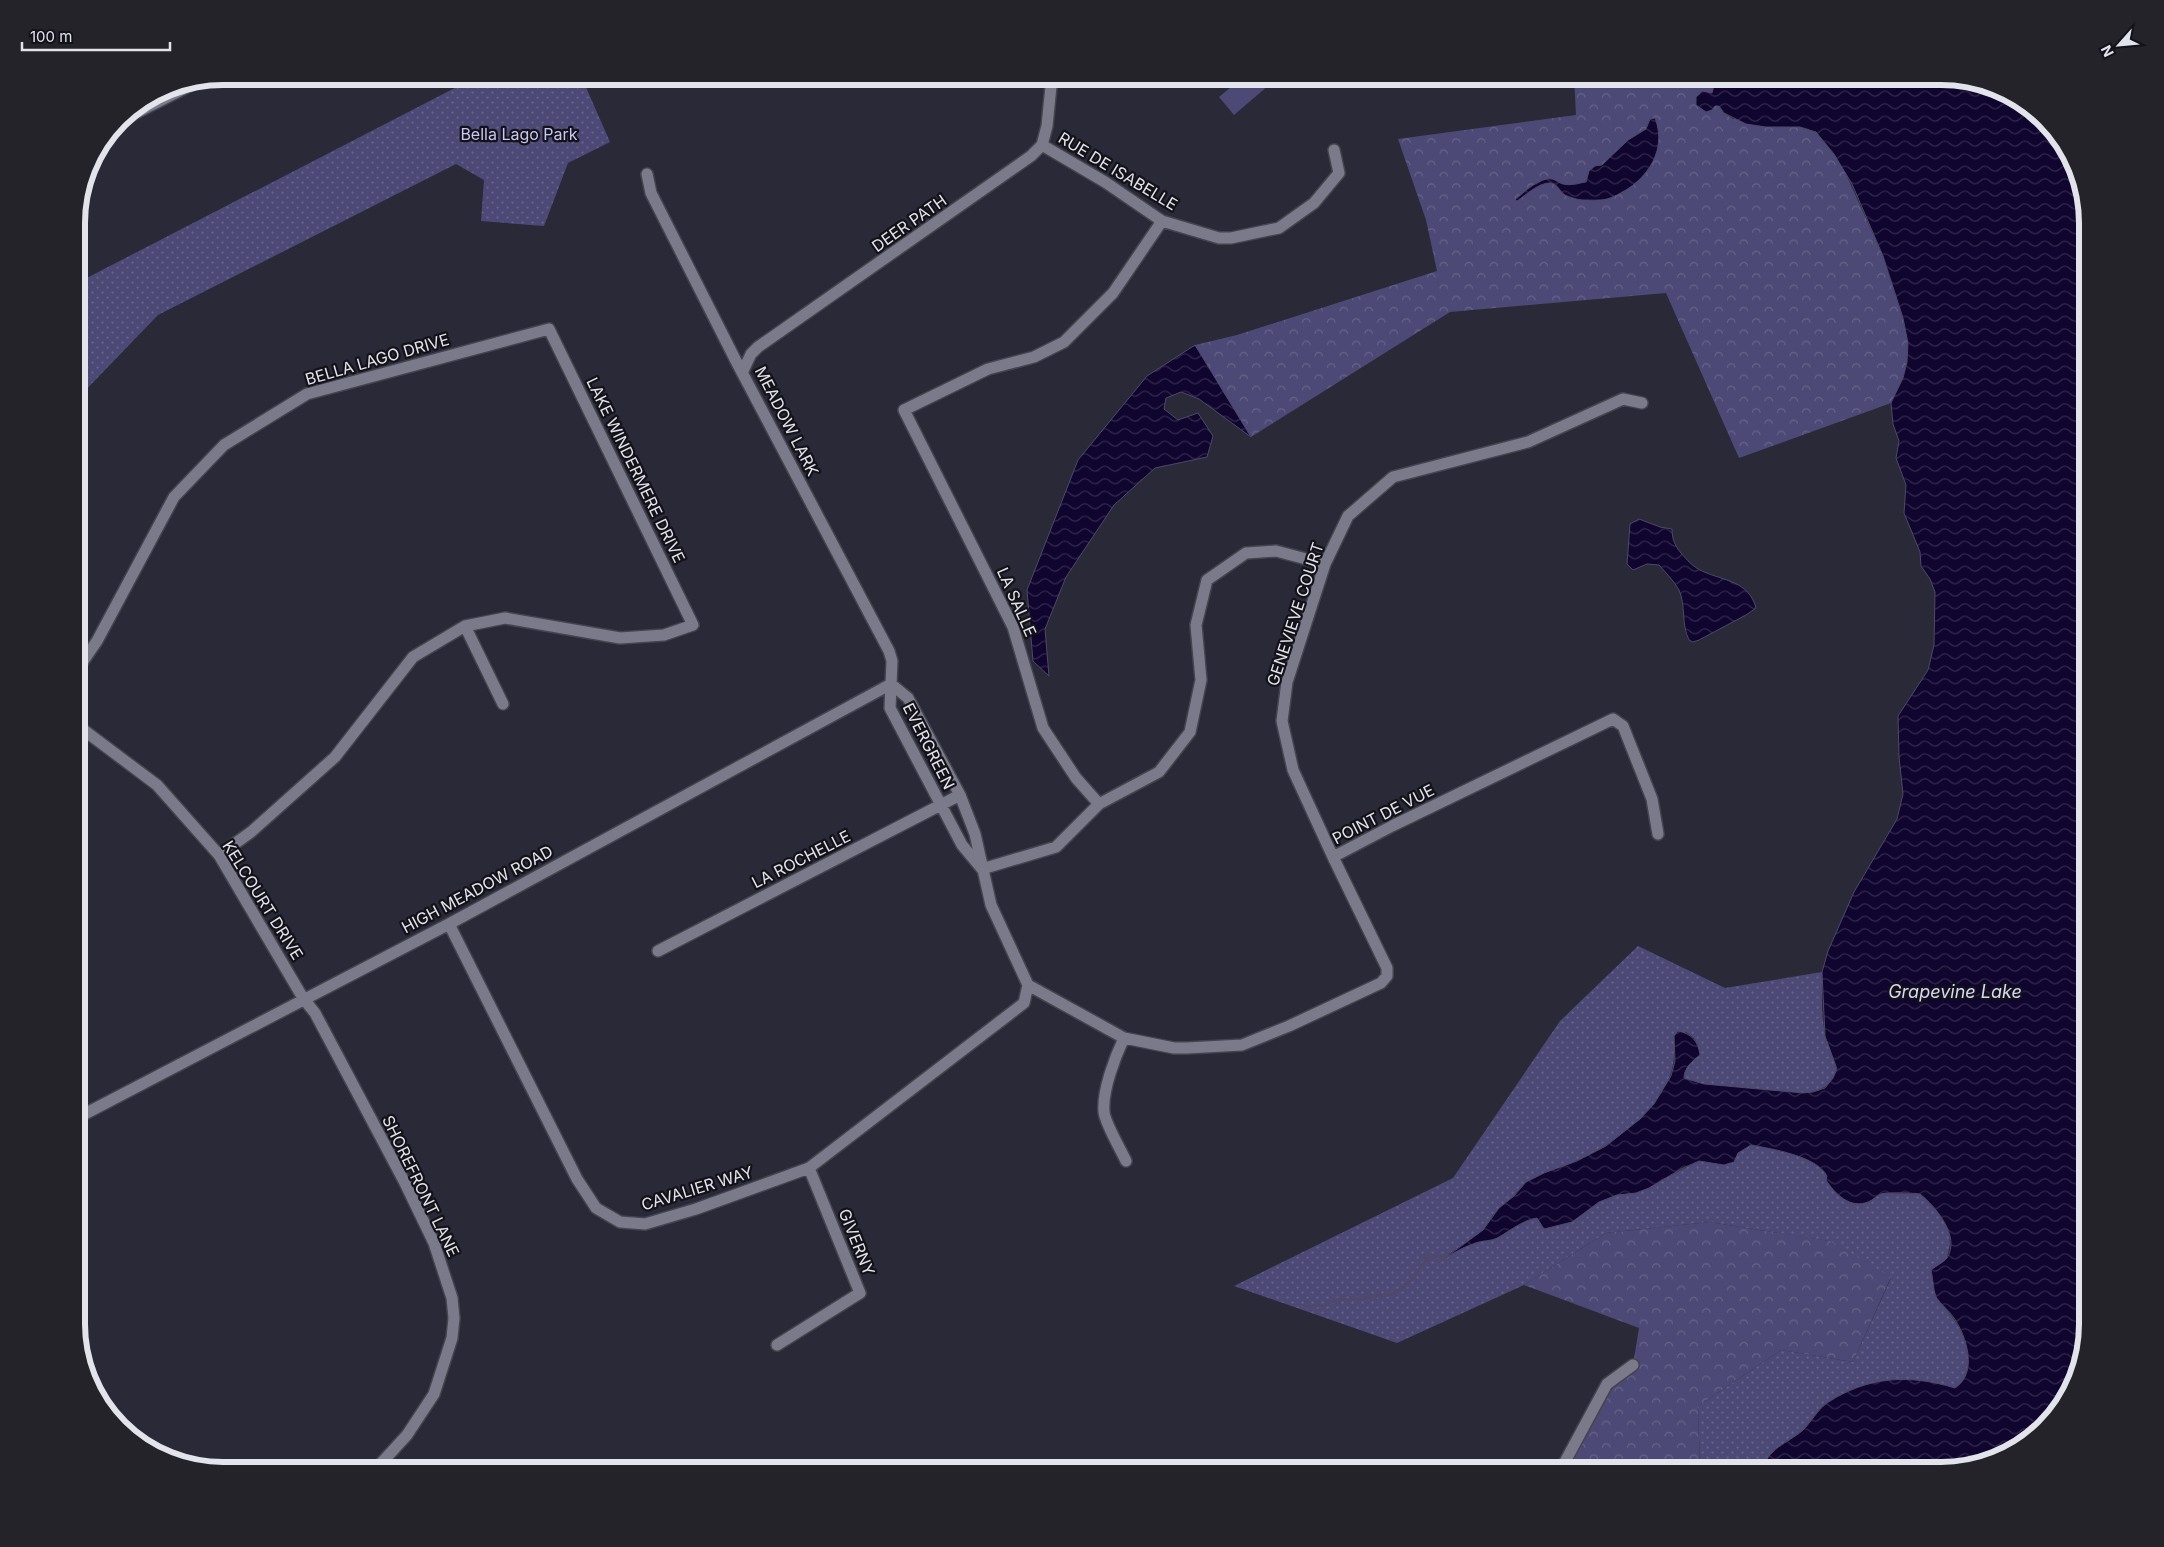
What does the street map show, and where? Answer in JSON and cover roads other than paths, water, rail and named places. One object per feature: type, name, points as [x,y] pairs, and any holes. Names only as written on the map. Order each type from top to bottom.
[{"type":"street","points":[[1042,145],[1047,126],[1051,85]]},
{"type":"street","points":[[146,108],[175,94]]},
{"type":"street","name":"RUE DE ISABELLE","points":[[1042,145],[1105,182],[1162,220],[1219,238],[1232,238],[1279,228],[1314,203],[1339,173],[1334,150]]},
{"type":"street","name":"DEER PATH","points":[[743,371],[751,354],[758,347],[1019,166],[1042,145]]},
{"type":"street","name":"MEADOW LARK","points":[[648,174],[652,193],[889,652],[892,661],[891,684]]},
{"type":"street","name":"LA SALLE","points":[[1100,804],[1076,778],[1043,728],[1013,627],[904,410],[988,369],[1034,357],[1064,342],[1113,293],[1162,220]]},
{"type":"street","name":"LAKE WINDERMERE DRIVE","points":[[465,626],[505,618],[620,638],[664,635],[693,625],[550,330]]},
{"type":"street","name":"BELLA LAGO DRIVE","points":[[85,658],[97,641],[174,497],[224,445],[307,394],[550,330]]},
{"type":"street","name":"GENEVIEVE COURT","points":[[1333,857],[1293,770],[1282,721],[1287,682],[1325,564],[1348,516],[1393,477],[1528,442],[1623,399],[1642,403]]},
{"type":"street","points":[[982,869],[1056,848],[1100,804],[1159,772],[1190,732],[1201,680],[1196,625],[1207,580],[1246,553],[1276,551],[1325,564]]},
{"type":"street","points":[[219,854],[251,832],[335,756],[413,657],[465,626],[503,704]]},
{"type":"street","name":"EVERGREEN","points":[[891,684],[908,698],[960,795],[975,834],[991,906],[1028,985]]},
{"type":"street","name":"EVERGREEN","points":[[891,684],[890,708],[962,845],[982,869]]},
{"type":"street","name":"HIGH MEADOW ROAD","points":[[85,1113],[303,998],[449,924],[891,684]]},
{"type":"street","name":"POINT DE VUE","points":[[1028,985],[1124,1038],[1174,1048],[1242,1045],[1289,1026],[1381,983],[1387,976],[1388,968],[1333,857],[1392,826],[1613,719],[1623,726],[1652,799],[1658,834]]},
{"type":"street","name":"KELCOURT DRIVE","points":[[85,732],[157,785],[219,854],[303,998]]},
{"type":"street","name":"LA ROCHELLE","points":[[658,951],[960,795]]},
{"type":"street","name":"CAVALIER WAY","points":[[449,924],[576,1179],[596,1208],[620,1222],[645,1224],[696,1209],[809,1168],[1024,1003],[1028,985]]},
{"type":"street","name":"SHOREFRONT LANE","points":[[303,998],[315,1014],[405,1183],[434,1243],[452,1298],[454,1318],[452,1338],[434,1394],[407,1435],[382,1462]]},
{"type":"street","points":[[1124,1038],[1117,1053],[1107,1088],[1104,1112],[1126,1161]]},
{"type":"street","name":"GIVERNY","points":[[777,1345],[860,1293],[809,1168]]},
{"type":"street","points":[[1565,1462],[1607,1384],[1633,1365]]},
{"type":"water","name":"Grapevine Lake","points":[[1714,85],[1941,85],[1959,86],[1986,92],[2018,108],[2045,132],[2065,162],[2072,178],[2078,205],[2078,1342],[2069,1377],[2061,1393],[2045,1415],[2018,1439],[1986,1455],[1968,1459],[1950,1462],[1766,1462],[1778,1447],[1802,1431],[1823,1406],[1858,1387],[1889,1380],[1905,1379],[1955,1388],[1962,1381],[1968,1364],[1966,1345],[1954,1318],[1936,1297],[1931,1270],[1947,1258],[1951,1240],[1949,1231],[1933,1206],[1920,1194],[1884,1193],[1861,1204],[1849,1202],[1838,1195],[1826,1180],[1827,1176],[1822,1169],[1814,1163],[1793,1154],[1751,1145],[1738,1153],[1734,1162],[1724,1165],[1699,1161],[1681,1169],[1649,1188],[1636,1193],[1617,1195],[1599,1202],[1572,1222],[1544,1229],[1537,1218],[1532,1219],[1496,1239],[1469,1245],[1445,1258],[1483,1230],[1499,1208],[1514,1196],[1526,1182],[1577,1161],[1606,1146],[1640,1119],[1654,1104],[1671,1076],[1675,1061],[1674,1036],[1678,1031],[1694,1039],[1700,1055],[1691,1062],[1684,1074],[1684,1078],[1704,1084],[1803,1093],[1825,1088],[1837,1069],[1825,1036],[1822,972],[1828,951],[1854,892],[1897,819],[1903,794],[1899,757],[1898,716],[1928,670],[1934,645],[1935,592],[1930,579],[1921,566],[1920,552],[1904,513],[1906,485],[1896,458],[1899,441],[1893,424],[1891,403],[1903,378],[1907,362],[1908,343],[1903,318],[1883,256],[1852,184],[1834,154],[1816,132],[1800,127],[1766,127],[1746,124],[1724,113],[1719,106],[1715,106],[1712,110],[1706,112],[1696,105],[1696,97],[1702,91],[1712,93]]},
{"type":"water","points":[[1655,118],[1658,144],[1655,156],[1650,167],[1642,177],[1622,193],[1604,200],[1581,200],[1565,195],[1557,186],[1546,183],[1517,201],[1515,200],[1542,180],[1552,179],[1566,185],[1586,182],[1589,171],[1595,166],[1602,165],[1628,140],[1646,129],[1650,119]]},
{"type":"water","points":[[1195,345],[1251,437],[1199,399],[1181,392],[1166,398],[1164,409],[1178,420],[1198,413],[1213,436],[1207,457],[1155,468],[1114,505],[1066,577],[1045,629],[1049,676],[1033,661],[1027,590],[1078,460],[1147,376]]},
{"type":"water","points":[[1639,519],[1660,527],[1672,529],[1676,545],[1690,563],[1702,571],[1742,587],[1753,599],[1756,608],[1699,640],[1693,642],[1689,640],[1685,628],[1681,596],[1672,580],[1659,565],[1647,564],[1633,570],[1627,564],[1630,524]]},
{"type":"waterway","points":[[1307,1307],[1324,1305],[1339,1299],[1349,1300],[1392,1294],[1407,1285],[1430,1255],[1445,1258],[1447,1256]]},
{"type":"park label","name":"Bella Lago Park","points":[[519,134]]}]
